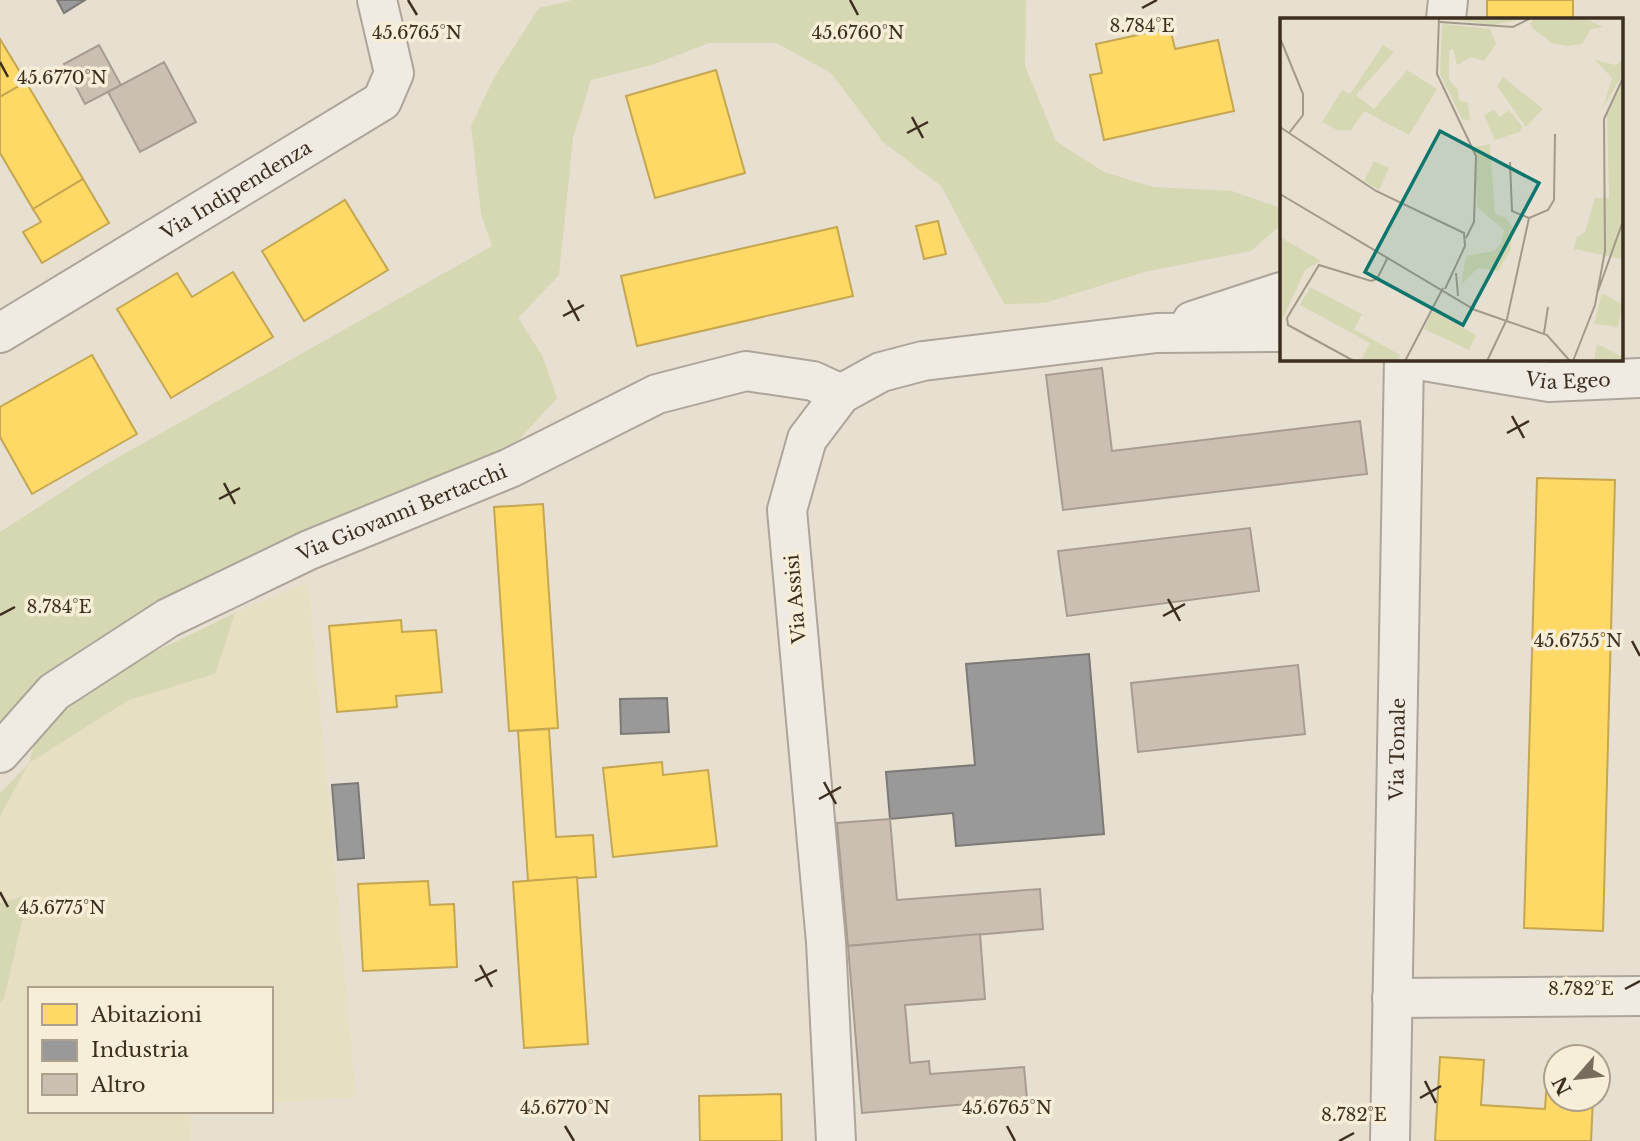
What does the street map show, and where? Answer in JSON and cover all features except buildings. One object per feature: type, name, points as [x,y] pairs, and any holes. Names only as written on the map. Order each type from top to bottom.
[{"type":"street","name":"Via Indipendenza","points":[[0,333],[382,101],[394,73],[377,0]]},
{"type":"street","points":[[1446,18],[1448,0]]},
{"type":"street","name":"Via Assisi","points":[[1157,333],[1280,292]]},
{"type":"street","name":"Via Assisi","points":[[836,1141],[825,942],[787,510],[807,439],[841,394],[881,372],[923,361],[1157,333],[1280,332]]},
{"type":"street","name":"Via Tonale","points":[[1390,1141],[1404,360]]},
{"type":"street","name":"Via Egeo","points":[[1418,360],[1549,382],[1640,378]]},
{"type":"street","name":"Via Giovanni Bertacchi","points":[[0,753],[54,692],[168,618],[309,550],[510,468],[656,394],[746,371],[813,382],[841,394]]},
{"type":"street","points":[[1392,998],[1640,996]]},
{"type":"shaded area","points":[[308,582],[356,1097],[273,1103],[273,987],[28,987],[28,1113],[191,1113],[190,1141],[0,1141],[0,1002],[4,999],[28,896],[0,903],[0,816],[29,763],[129,700],[215,674],[235,613]]},
{"type":"green space","points":[[572,0],[1026,0],[1025,66],[1056,141],[1104,172],[1153,187],[1232,191],[1280,208],[1280,226],[1251,251],[1144,272],[1045,303],[1004,304],[941,186],[883,142],[831,73],[776,43],[709,43],[652,65],[591,80],[573,138],[559,275],[518,318],[542,355],[557,398],[516,443],[169,603],[0,728],[0,532],[94,471],[492,246],[481,214],[471,126],[494,78],[539,8]]},
{"type":"green space","points":[[235,613],[215,674],[129,700],[29,763],[36,735],[115,671]]},
{"type":"green space","points":[[29,763],[0,816],[0,793]]},
{"type":"green space","points":[[28,895],[4,999],[0,1002],[0,903]]}]
